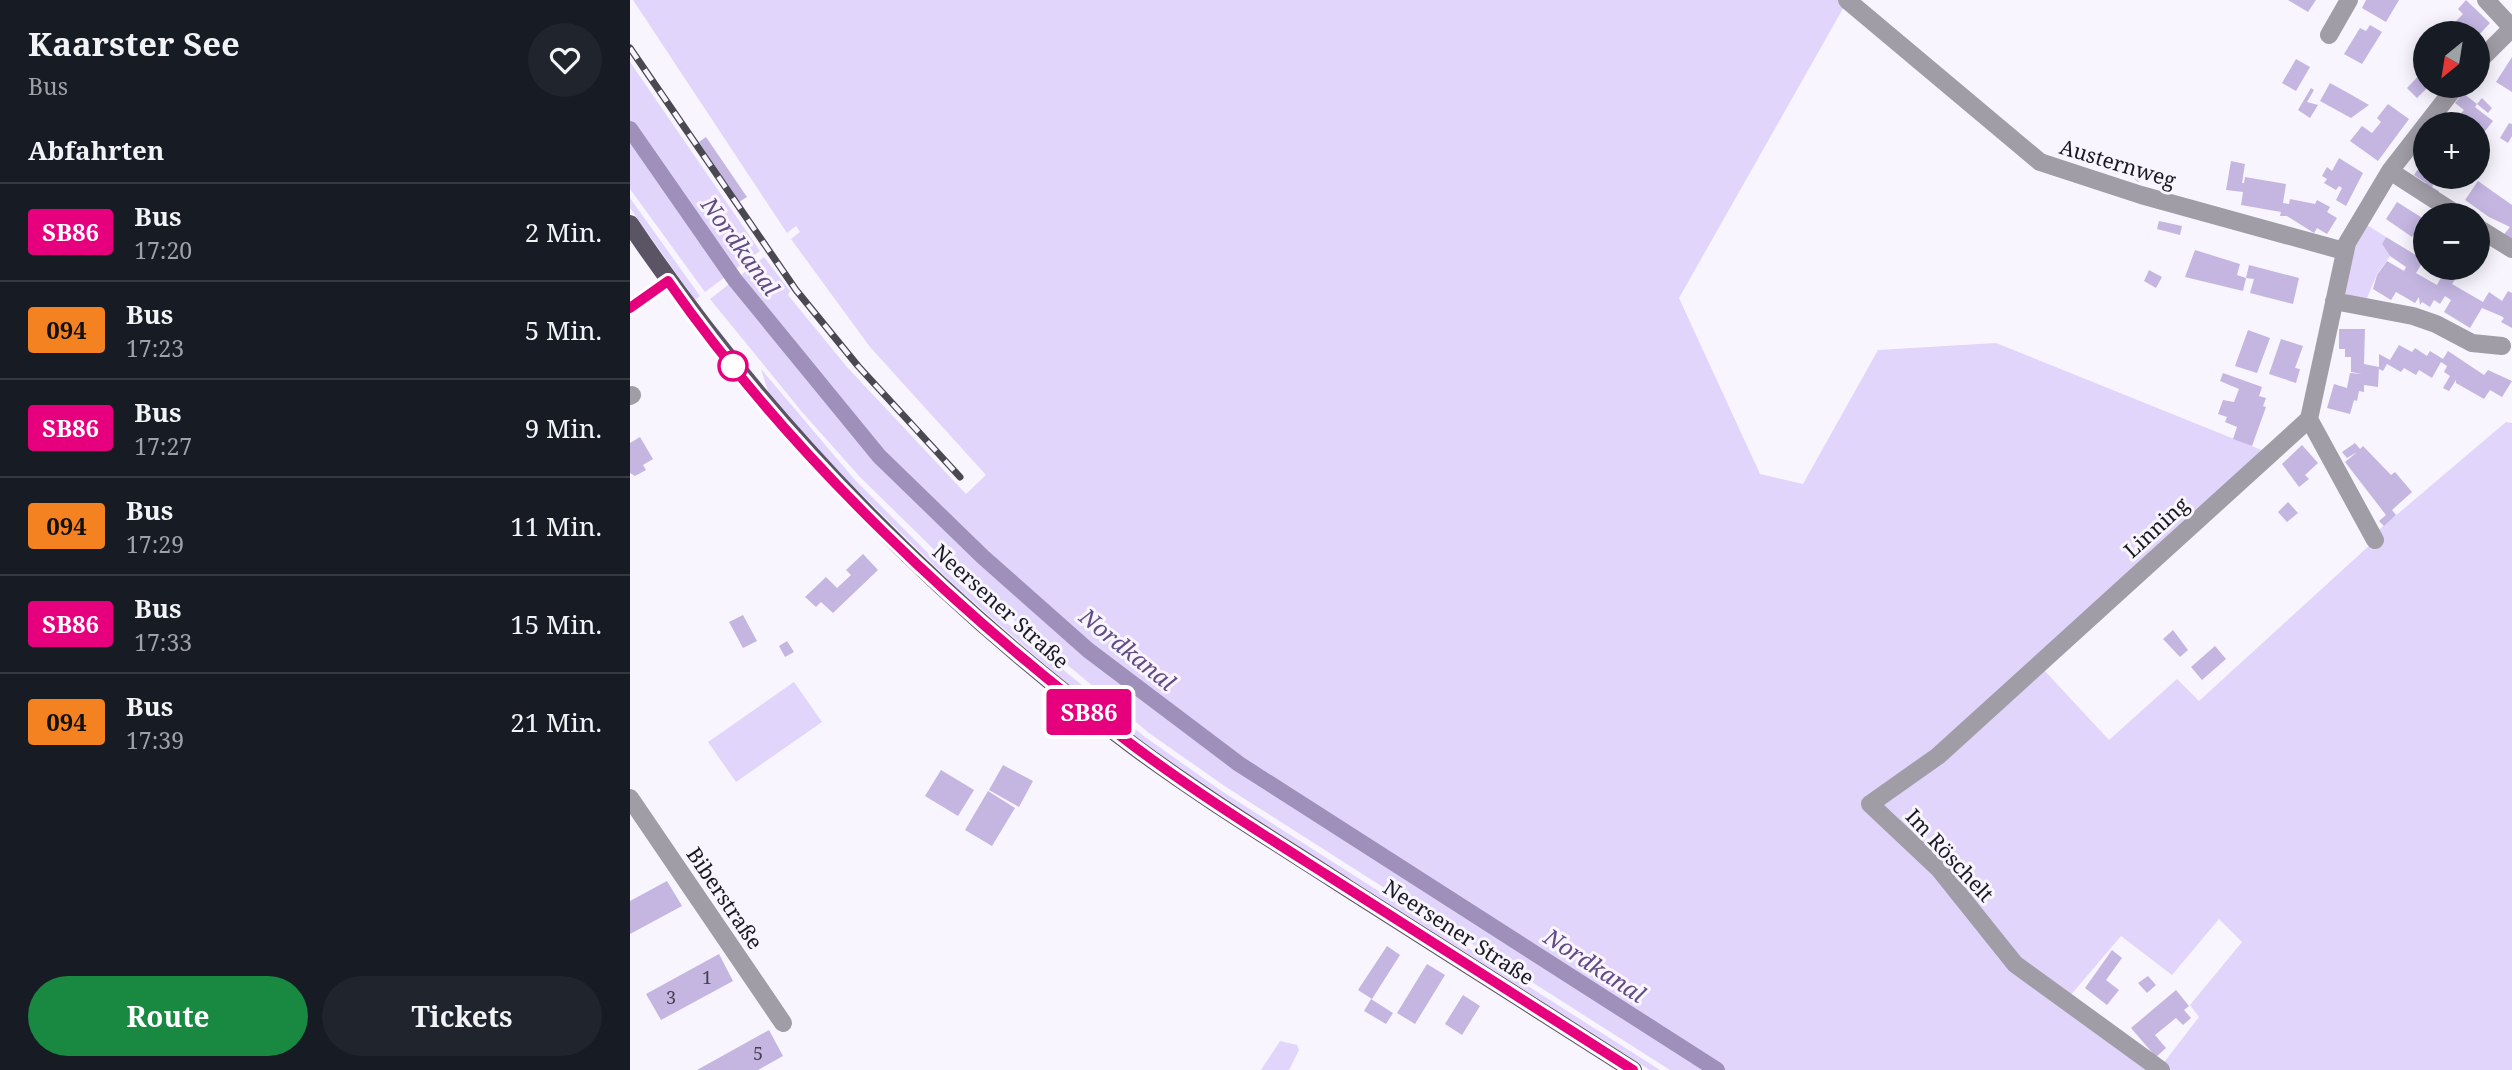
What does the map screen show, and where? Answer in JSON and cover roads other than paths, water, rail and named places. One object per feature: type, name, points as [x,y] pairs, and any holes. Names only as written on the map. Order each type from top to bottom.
[{"type":"main road","name":"Neersener Straße","points":[[630,224],[688,309],[733,366],[804,446],[947,590],[1060,689],[1217,805],[1633,1070]]},
{"type":"street","name":"Austernweg","points":[[1847,0],[2040,162],[2141,195],[2344,251]]},
{"type":"street","points":[[2329,35],[2349,0]]},
{"type":"street","points":[[2486,0],[2512,28],[2490,50]]},
{"type":"street","points":[[2375,540],[2309,419],[2344,251],[2390,171],[2446,98]]},
{"type":"street","points":[[2390,171],[2439,203]]},
{"type":"street","points":[[2490,235],[2512,249]]},
{"type":"street","points":[[2334,301],[2413,316],[2436,324],[2472,343],[2502,346]]},
{"type":"street","name":"Linning","points":[[2034,668],[2309,419]]},
{"type":"street","name":"Im Röschelt","points":[[2034,668],[1938,755],[1870,804],[1939,869],[2015,964],[2161,1070]]},
{"type":"street","name":"Biberstraße","points":[[630,798],[783,1023]]},
{"type":"waterway","name":"Nordkanal","points":[[630,129],[735,280],[879,456],[983,557],[1088,650],[1239,764],[1717,1070]]},
{"type":"railway","points":[[630,48],[796,290],[858,366],[960,477]]}]
